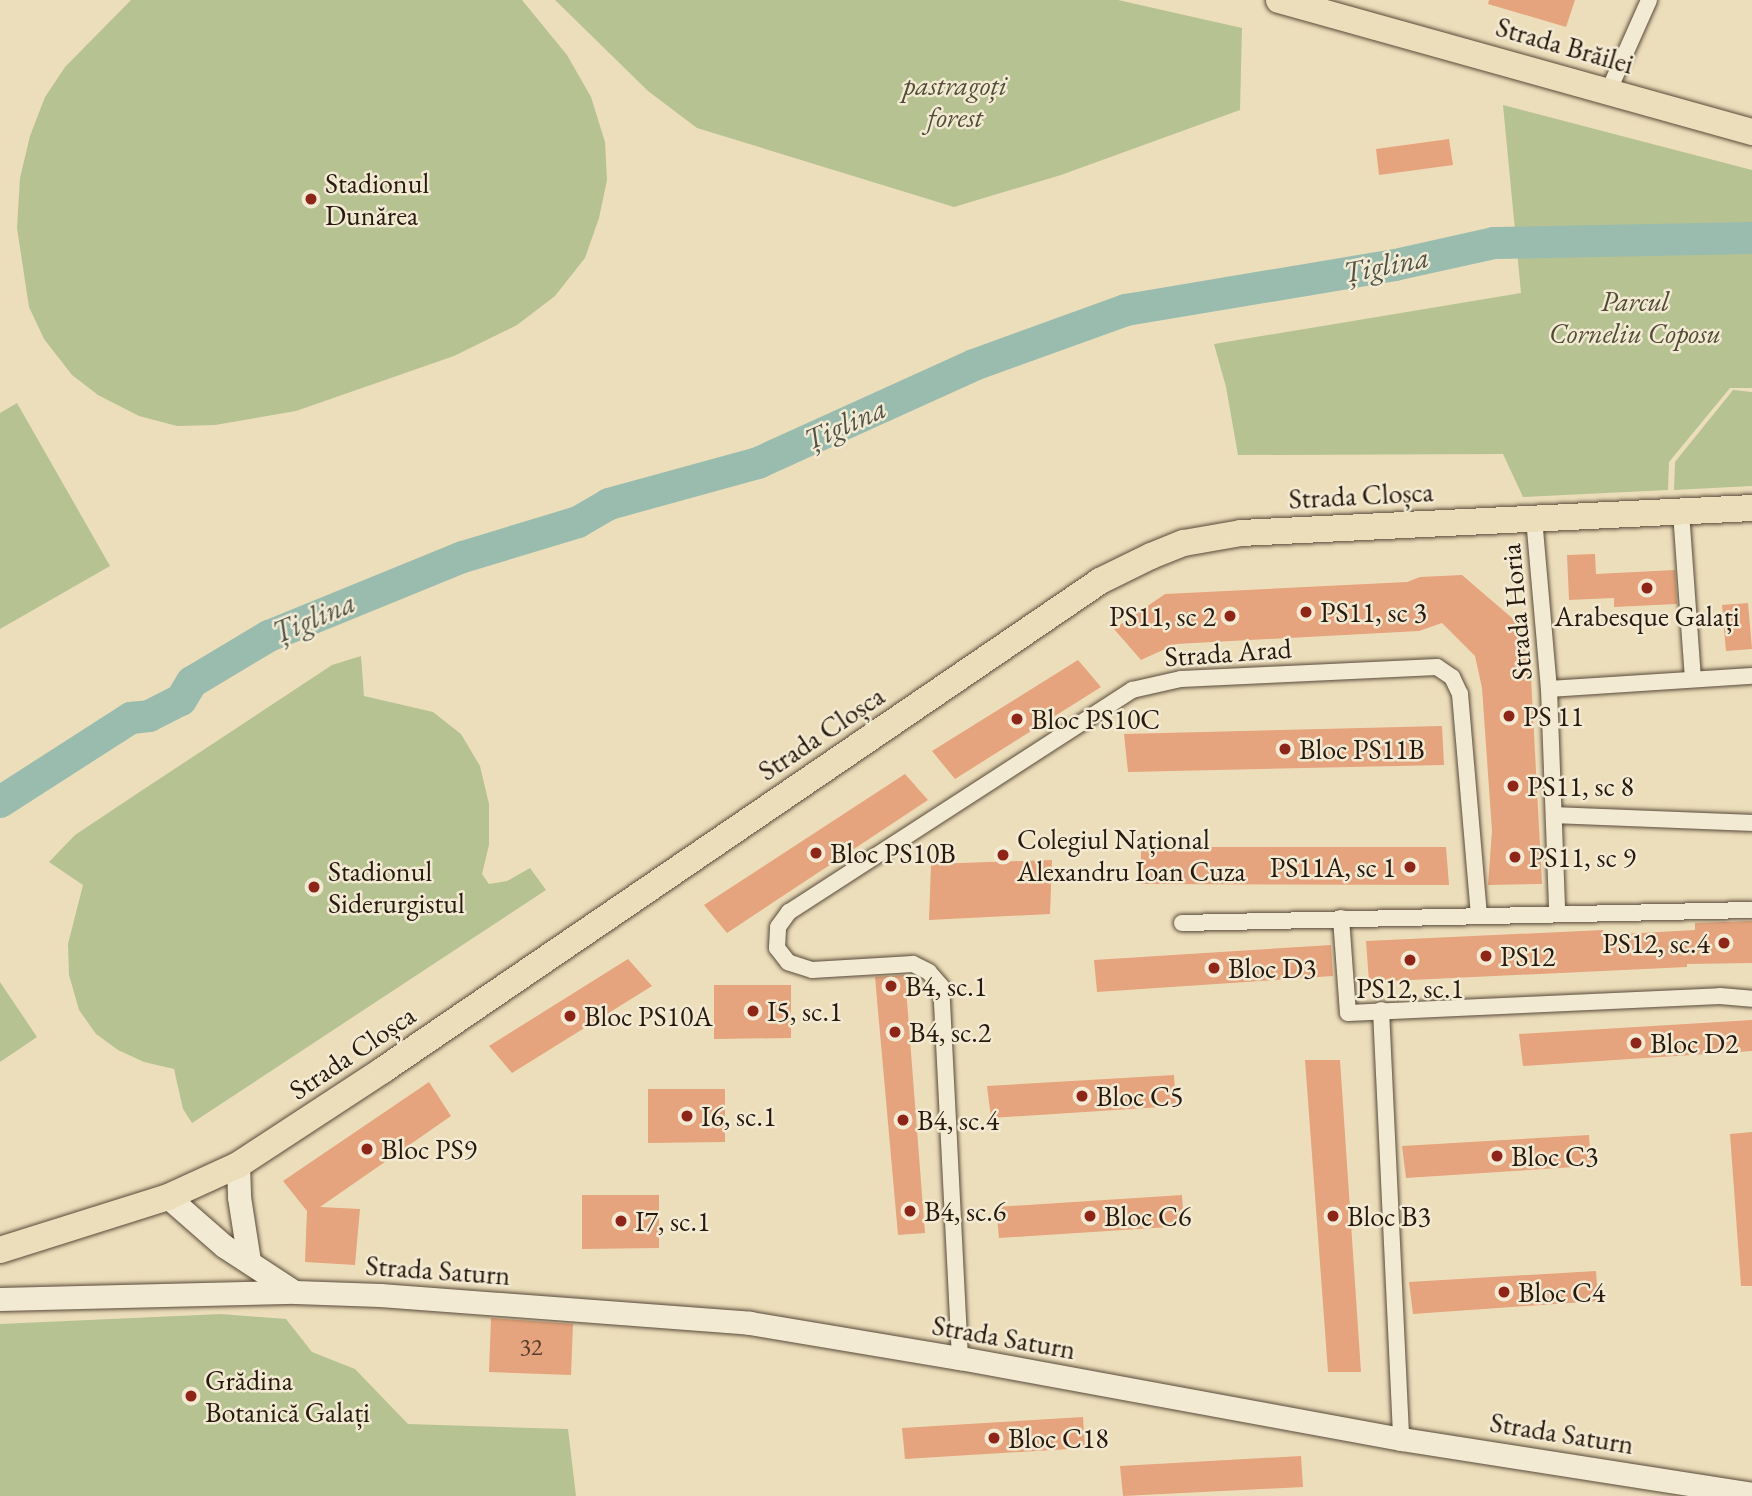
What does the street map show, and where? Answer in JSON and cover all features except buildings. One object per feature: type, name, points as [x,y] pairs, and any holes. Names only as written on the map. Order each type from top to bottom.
[{"type":"main road","name":"Strada Brăilei","points":[[1279,0],[1752,132]]},
{"type":"main road","name":"Strada Cloșca","points":[[0,1250],[168,1197],[238,1165],[383,1070],[1100,581],[1184,543],[1241,533],[1752,508]]},
{"type":"street","points":[[1609,90],[1649,0]]},
{"type":"street","points":[[1681,512],[1693,680]]},
{"type":"street","name":"Strada Horia","points":[[1534,518],[1549,689],[1557,912]]},
{"type":"street","name":"Strada Arad","points":[[960,1358],[941,986],[929,972],[913,964],[812,970],[788,962],[777,948],[778,927],[789,912],[1132,690],[1181,678],[1437,667],[1452,677],[1460,694],[1479,914]]},
{"type":"street","points":[[1549,689],[1752,676]]},
{"type":"street","points":[[1555,815],[1752,823]]},
{"type":"street","points":[[1182,923],[1557,912],[1752,910]]},
{"type":"street","points":[[1341,918],[1348,1013],[1720,996],[1752,999]]},
{"type":"street","points":[[1381,1010],[1401,1439]]},
{"type":"street","points":[[238,1165],[239,1197],[249,1261]]},
{"type":"street","name":"Strada Saturn","points":[[168,1197],[224,1246],[249,1261],[267,1277],[295,1292],[414,1297],[750,1323],[960,1358],[1401,1439],[1752,1494]]},
{"type":"street","points":[[0,1299],[295,1292]]},
{"type":"green space","name":"Stadionul Dunărea","points":[[131,0],[522,0],[567,55],[591,97],[605,142],[607,180],[599,218],[585,258],[555,296],[517,325],[454,356],[296,411],[215,425],[177,426],[139,416],[98,395],[72,375],[44,339],[29,307],[17,228],[20,178],[30,136],[45,97],[65,67]]},
{"type":"green space","name":"pastragoți forest","points":[[555,0],[1118,0],[1242,28],[1240,110],[1061,175],[954,207],[697,128],[648,91]]},
{"type":"green space","name":"Parcul Corneliu Coposu","points":[[1503,105],[1752,170],[1752,388],[1730,388],[1669,462],[1668,490],[1523,497],[1503,454],[1238,455],[1226,387],[1214,344],[1521,293]]},
{"type":"green space","points":[[1733,390],[1752,392],[1752,486],[1674,490],[1675,462]]},
{"type":"green space","points":[[17,403],[110,566],[0,629],[0,413]]},
{"type":"green space","name":"Stadionul Siderurgistul","points":[[361,656],[364,696],[433,712],[461,734],[480,766],[489,804],[489,845],[482,874],[489,884],[507,881],[530,868],[546,890],[192,1123],[183,1109],[174,1069],[144,1062],[118,1050],[96,1034],[79,1010],[69,975],[68,944],[83,885],[49,862],[75,835],[138,793],[332,665]]},
{"type":"green space","points":[[0,982],[37,1037],[0,1062]]},
{"type":"green space","name":"Grădina Botanică Galați","points":[[221,1314],[286,1319],[312,1352],[355,1369],[408,1424],[568,1429],[576,1496],[0,1496],[0,1324]]},
{"type":"waterway","name":"Țiglina","points":[[0,802],[131,718],[149,716],[181,700],[192,682],[269,636],[463,557],[578,522],[609,504],[758,463],[974,365],[1126,310],[1395,265],[1494,243],[1752,238]]},
{"type":"place","name":"Stadionul Dunărea","points":[[311,199]]},
{"type":"place","name":"Arabesque Galați","points":[[1647,588]]},
{"type":"place","name":"PS11, sc 3","points":[[1306,612]]},
{"type":"place","name":"PS11, sc 2","points":[[1230,616]]},
{"type":"place","name":"PS 11","points":[[1509,716]]},
{"type":"place","name":"Bloc PS10C","points":[[1017,719]]},
{"type":"place","name":"Bloc PS11B","points":[[1285,749]]},
{"type":"place","name":"PS11, sc 8","points":[[1513,786]]},
{"type":"place","name":"Bloc PS10B","points":[[816,853]]},
{"type":"place","name":"Colegiul Național Alexandru Ioan Cuza","points":[[1003,855]]},
{"type":"place","name":"PS11, sc 9","points":[[1515,857]]},
{"type":"place","name":"PS11A, sc 1","points":[[1410,867]]},
{"type":"place","name":"Stadionul Siderurgistul","points":[[314,887]]},
{"type":"place","name":"PS12, sc.4","points":[[1724,943]]},
{"type":"place","name":"PS12","points":[[1486,956]]},
{"type":"place","name":"PS12, sc.1","points":[[1410,960]]},
{"type":"place","name":"Bloc D3","points":[[1214,968]]},
{"type":"place","name":"B4, sc.1","points":[[891,986]]},
{"type":"place","name":"I5, sc.1","points":[[753,1011]]},
{"type":"place","name":"Bloc PS10A","points":[[570,1016]]},
{"type":"place","name":"B4, sc.2","points":[[895,1032]]},
{"type":"place","name":"Bloc D2","points":[[1636,1043]]},
{"type":"place","name":"Bloc C5","points":[[1082,1096]]},
{"type":"place","name":"I6, sc.1","points":[[687,1116]]},
{"type":"place","name":"B4, sc.4","points":[[903,1120]]},
{"type":"place","name":"Bloc PS9","points":[[367,1149]]},
{"type":"place","name":"Bloc C3","points":[[1497,1156]]},
{"type":"place","name":"B4, sc.6","points":[[910,1211]]},
{"type":"place","name":"Bloc C6","points":[[1090,1216]]},
{"type":"place","name":"Bloc B3","points":[[1333,1216]]},
{"type":"place","name":"I7, sc.1","points":[[621,1221]]},
{"type":"place","name":"Bloc C4","points":[[1504,1292]]},
{"type":"place","name":"Grădina Botanică Galați","points":[[191,1396]]},
{"type":"place","name":"Bloc C18","points":[[994,1438]]}]
